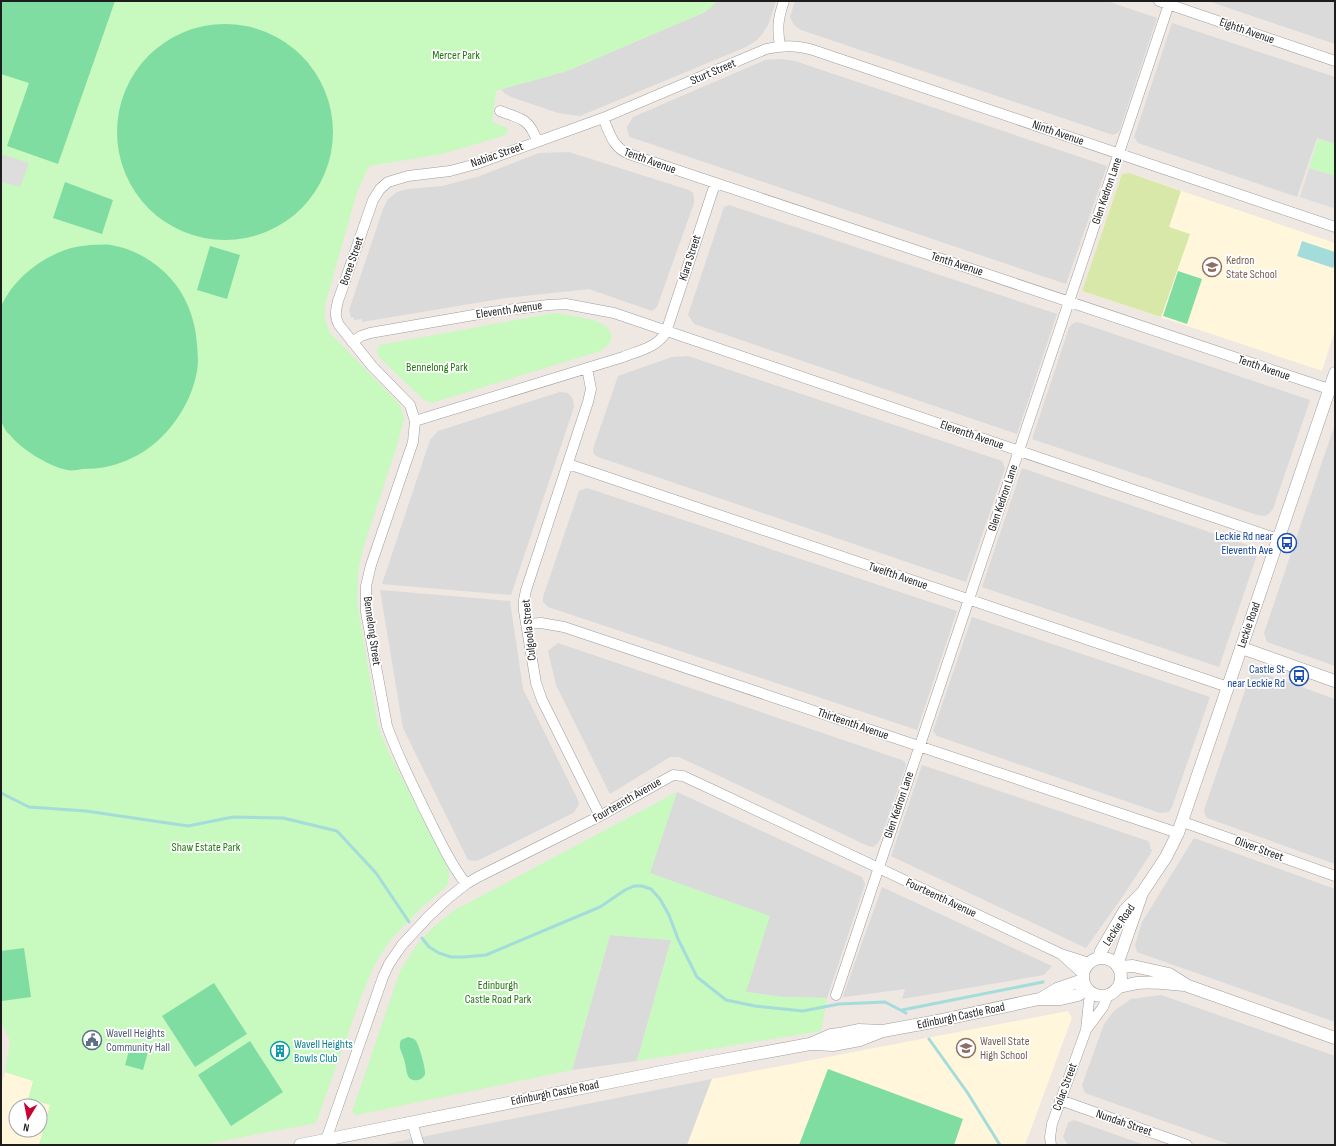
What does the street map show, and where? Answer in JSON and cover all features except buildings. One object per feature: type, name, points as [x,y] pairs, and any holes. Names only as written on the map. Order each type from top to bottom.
[{"type":"street","points":[[780,46],[778,28],[784,1]]},
{"type":"street","name":"Eighth Avenue","points":[[1158,1],[1170,3],[1335,61]]},
{"type":"street","name":"Glen Kedron Lane","points":[[836,995],[1170,3]]},
{"type":"street","name":"Sturt Street","points":[[603,118],[758,52],[780,46]]},
{"type":"street","name":"Ninth Avenue","points":[[780,46],[794,46],[813,50],[1335,227]]},
{"type":"street","points":[[500,112],[526,121],[531,127],[537,141]]},
{"type":"street","name":"Nabiac Street","points":[[388,182],[408,176],[450,171],[476,164],[603,118]]},
{"type":"street","name":"Tenth Avenue","points":[[603,118],[611,138],[618,149],[624,152],[715,184],[1329,389]]},
{"type":"street","name":"Boree Street","points":[[352,342],[337,321],[336,311],[338,301],[373,200],[380,189],[388,182]]},
{"type":"street","name":"Kiara Street","points":[[666,332],[715,184]]},
{"type":"street","name":"Eleventh Avenue","points":[[352,342],[361,336],[370,333],[491,312],[560,304],[595,309],[614,314],[1278,539]]},
{"type":"street","points":[[352,342],[372,366],[410,406],[416,421],[644,349],[659,341],[666,332]]},
{"type":"street","name":"Culgoola Street","points":[[587,368],[590,382],[590,395],[524,600],[526,624],[536,683],[542,700],[600,816]]},
{"type":"street","name":"Leckie Road","points":[[1094,961],[1125,910],[1142,893],[1166,857],[1180,828],[1335,373]]},
{"type":"street","name":"Bennelong Street","points":[[416,421],[413,442],[370,565],[366,586],[366,612],[387,726],[402,765],[451,863],[466,884]]},
{"type":"street","name":"Twelfth Avenue","points":[[568,464],[1228,687]]},
{"type":"street","name":"Thirteenth Avenue","points":[[526,624],[541,623],[564,627],[919,747],[1180,828]]},
{"type":"street","points":[[1242,648],[1335,681]]},
{"type":"street","name":"Fourteenth Avenue","points":[[325,1142],[383,977],[389,964],[402,945],[424,921],[446,900],[466,884],[600,816],[673,775],[680,775],[1061,954],[1094,961]]},
{"type":"street","name":"Oliver Street","points":[[1180,828],[1335,876]]},
{"type":"street","name":"Leckie Road","points":[[1117,966],[1142,893]]},
{"type":"street","name":"Fourteenth Avenue","points":[[1061,954],[1086,984]]},
{"type":"street","points":[[1117,966],[1121,977],[1119,987],[1112,994],[1097,996],[1086,984],[1085,968],[1094,961],[1105,958],[1117,966],[1133,966],[1169,974],[1188,986]]},
{"type":"street","points":[[1119,987],[1135,983],[1156,982],[1188,986],[1335,1038]]},
{"type":"street","name":"Edinburgh Castle Road","points":[[300,1145],[325,1142],[412,1122],[696,1065],[810,1044],[833,1045],[860,1040],[883,1031],[1039,999],[1061,999],[1078,995],[1086,984]]},
{"type":"street","name":"Colac Street","points":[[1051,1145],[1050,1132],[1060,1100],[1086,1030],[1089,1001],[1086,984]]},
{"type":"street","name":"Colac Street","points":[[1086,1030],[1103,1007],[1108,995]]},
{"type":"street","name":"Nundah Street","points":[[1060,1100],[1187,1145]]},
{"type":"street","points":[[412,1122],[419,1145]]},
{"type":"shaded area","points":[[718,1],[776,1],[768,25],[763,33],[757,40],[746,47],[580,116],[558,113],[511,97],[504,93],[502,89],[567,71],[705,12]]},
{"type":"shaded area","points":[[795,1],[1107,1],[1157,18],[1119,132],[1113,135],[801,30],[794,25],[790,17]]},
{"type":"shaded area","points":[[1208,1],[1335,1],[1335,44]]},
{"type":"shaded area","points":[[1172,23],[1335,77],[1335,144],[1317,138],[1297,197],[1138,143],[1134,137]]},
{"type":"shaded area","points":[[781,59],[795,61],[1107,166],[1066,284],[630,137],[628,133],[627,127],[633,117],[765,60]]},
{"type":"shaded area","points":[[569,152],[689,190],[693,193],[694,203],[657,307],[652,311],[589,289],[506,298],[362,322],[362,319],[354,320],[354,317],[351,318],[349,310],[383,209],[388,199],[397,192],[408,189],[442,186],[477,177],[539,153]]},
{"type":"shaded area","points":[[1,154],[29,163],[20,187],[1,182]]},
{"type":"shaded area","points":[[1309,168],[1335,176],[1335,203],[1333,208],[1300,197]]},
{"type":"shaded area","name":"Kedron State School","points":[[1129,173],[1335,243],[1335,330],[1322,371],[1082,291],[1122,174]]},
{"type":"shaded area","points":[[729,205],[1057,314],[1017,434],[694,324],[688,315],[724,207]]},
{"type":"shaded area","points":[[1076,322],[1310,400],[1273,509],[1269,514],[1265,516],[1257,515],[1032,439],[1069,328]]},
{"type":"shaded area","points":[[688,356],[1002,461],[1005,468],[966,582],[598,457],[594,454],[593,449],[618,376],[672,357]]},
{"type":"shaded area","points":[[560,392],[568,393],[573,399],[574,407],[511,595],[382,584],[430,440],[438,431]]},
{"type":"shaded area","points":[[1335,424],[1335,666],[1267,642],[1264,633]]},
{"type":"shaded area","points":[[1022,468],[1259,549],[1219,667],[982,587]]},
{"type":"shaded area","points":[[587,488],[957,611],[917,730],[548,607],[543,602],[543,597],[579,491]]},
{"type":"shaded area","points":[[380,590],[510,601],[523,689],[578,800],[579,805],[573,813],[477,861],[468,860],[403,728]]},
{"type":"shaded area","points":[[972,617],[1210,697],[1169,812],[1160,813],[937,736],[933,731]]},
{"type":"shaded area","points":[[558,643],[902,760],[905,762],[906,766],[880,840],[873,847],[868,846],[679,757],[670,757],[610,794],[556,685],[548,651]]},
{"type":"shaded area","points":[[1254,670],[1335,699],[1335,864],[1207,818],[1205,815],[1204,810],[1251,673]]},
{"type":"shaded area","points":[[922,765],[1148,841],[1150,844],[1150,849],[1152,849],[1151,853],[1086,948],[891,856]]},
{"type":"shaded area","points":[[677,792],[862,877],[865,884],[827,998],[783,997],[745,992],[649,873]]},
{"type":"shaded area","points":[[1194,838],[1335,889],[1335,1022],[1137,952],[1135,945],[1142,922]]},
{"type":"shaded area","points":[[882,887],[1052,966],[1044,975],[902,999],[905,989],[845,997],[843,996]]},
{"type":"shaded area","points":[[610,935],[671,940],[637,1061],[572,1070]]},
{"type":"shaded area","points":[[1161,995],[1335,1056],[1335,1145],[1231,1145],[1085,1093],[1082,1085],[1104,1024],[1114,1011],[1131,999]]},
{"type":"shaded area","name":"Wavell State High School","points":[[1068,1011],[1072,1018],[1025,1145],[687,1145],[712,1079]]},
{"type":"shaded area","points":[[5,1072],[33,1081],[45,1098],[8,1098],[8,1138],[41,1138],[39,1145],[1,1145],[1,1086]]},
{"type":"shaded area","points":[[712,1079],[687,1145],[381,1145]]},
{"type":"shaded area","points":[[48,1102],[50,1105],[48,1112]]},
{"type":"shaded area","points":[[1074,1120],[1145,1145],[1068,1145],[1063,1137],[1068,1123]]},
{"type":"green space","name":"Shaw Estate Park","points":[[1,1],[718,1],[705,12],[567,71],[496,91],[492,122],[508,128],[506,135],[442,154],[369,166],[357,192],[326,301],[324,315],[329,332],[400,405],[404,419],[398,442],[364,545],[358,571],[357,602],[378,726],[389,753],[449,870],[448,885],[421,908],[390,940],[375,964],[362,994],[316,1123],[201,1145],[39,1145],[41,1138],[48,1138],[48,1112],[50,1105],[48,1104],[48,1098],[28,1098],[33,1081],[5,1072],[10,1041],[1,1021]]},
{"type":"green space","points":[[1,1],[115,1],[58,164],[7,146],[29,83],[1,74]]},
{"type":"green space","points":[[225,24],[246,26],[276,37],[285,42],[301,56],[315,72],[320,81],[331,111],[333,132],[331,153],[320,183],[315,192],[301,208],[285,222],[276,227],[246,238],[225,240],[204,238],[174,227],[165,222],[149,208],[135,192],[130,183],[119,153],[117,132],[119,111],[130,81],[135,72],[149,56],[165,42],[174,37],[204,26]]},
{"type":"green space","points":[[1318,139],[1335,144],[1335,176],[1309,168]]},
{"type":"green space","points":[[1129,173],[1181,191],[1169,227],[1190,234],[1161,317],[1082,291],[1122,174]]},
{"type":"green space","points":[[65,182],[113,200],[102,234],[53,218]]},
{"type":"green space","points":[[90,245],[118,246],[131,251],[151,261],[169,276],[180,291],[192,317],[196,335],[198,363],[196,377],[185,406],[177,419],[157,442],[132,458],[114,465],[102,468],[69,470],[43,461],[28,451],[14,440],[4,428],[1,421],[1,306],[13,287],[36,265],[65,250]]},
{"type":"green space","points":[[210,246],[240,255],[227,299],[197,290]]},
{"type":"green space","points":[[1178,271],[1202,279],[1187,324],[1163,316]]},
{"type":"green space","name":"Bennelong Park","points":[[555,313],[596,321],[603,324],[609,329],[611,334],[610,342],[600,351],[432,403],[424,400],[378,356],[377,350],[380,345]]},
{"type":"green space","name":"Edinburgh Castle Road Park","points":[[677,792],[650,873],[770,916],[746,992],[783,997],[827,998],[821,1031],[637,1061],[671,940],[610,935],[572,1070],[356,1115],[352,1112],[401,969],[416,946],[430,930],[453,911]]},
{"type":"green space","points":[[24,948],[31,997],[2,1001],[1,951]]},
{"type":"green space","points":[[214,983],[247,1034],[195,1067],[162,1016]]},
{"type":"green space","points":[[408,1037],[416,1041],[422,1057],[425,1074],[420,1080],[412,1080],[406,1071],[400,1049],[400,1043],[401,1040]]},
{"type":"green space","points":[[250,1041],[283,1092],[231,1126],[198,1075]]},
{"type":"green space","points":[[130,1047],[148,1052],[143,1070],[125,1065]]},
{"type":"green space","points":[[828,1069],[963,1119],[954,1145],[799,1145]]},
{"type":"water","points":[[1302,241],[1335,252],[1335,263],[1333,268],[1297,256]]},
{"type":"waterway","points":[[1,793],[29,807],[86,811],[188,826],[233,817],[283,818],[337,831],[376,873],[409,922]]},
{"type":"waterway","points":[[422,938],[429,947],[439,953],[451,957],[486,955],[600,907],[625,890],[634,886],[642,886],[651,889],[660,899],[669,915],[678,939],[697,977],[726,1000],[755,1006],[803,1011],[839,1004],[885,1002],[906,1013]]},
{"type":"waterway","points":[[902,1010],[1043,982]]},
{"type":"waterway","points":[[929,1039],[967,1092],[1000,1145]]},
{"type":"place","name":"Kedron State School","points":[[1212,267]]},
{"type":"place","name":"Leckie Rd near Eleventh Ave","points":[[1287,543]]},
{"type":"place","name":"Castle St near Leckie Rd","points":[[1299,676]]},
{"type":"place","name":"Wavell Heights Community Hall","points":[[92,1040]]},
{"type":"place","name":"Wavell State High School","points":[[966,1048]]},
{"type":"place","name":"Wavell Heights Bowls Club","points":[[280,1051]]},
{"type":"park label","name":"Mercer Park","points":[[456,55]]}]
